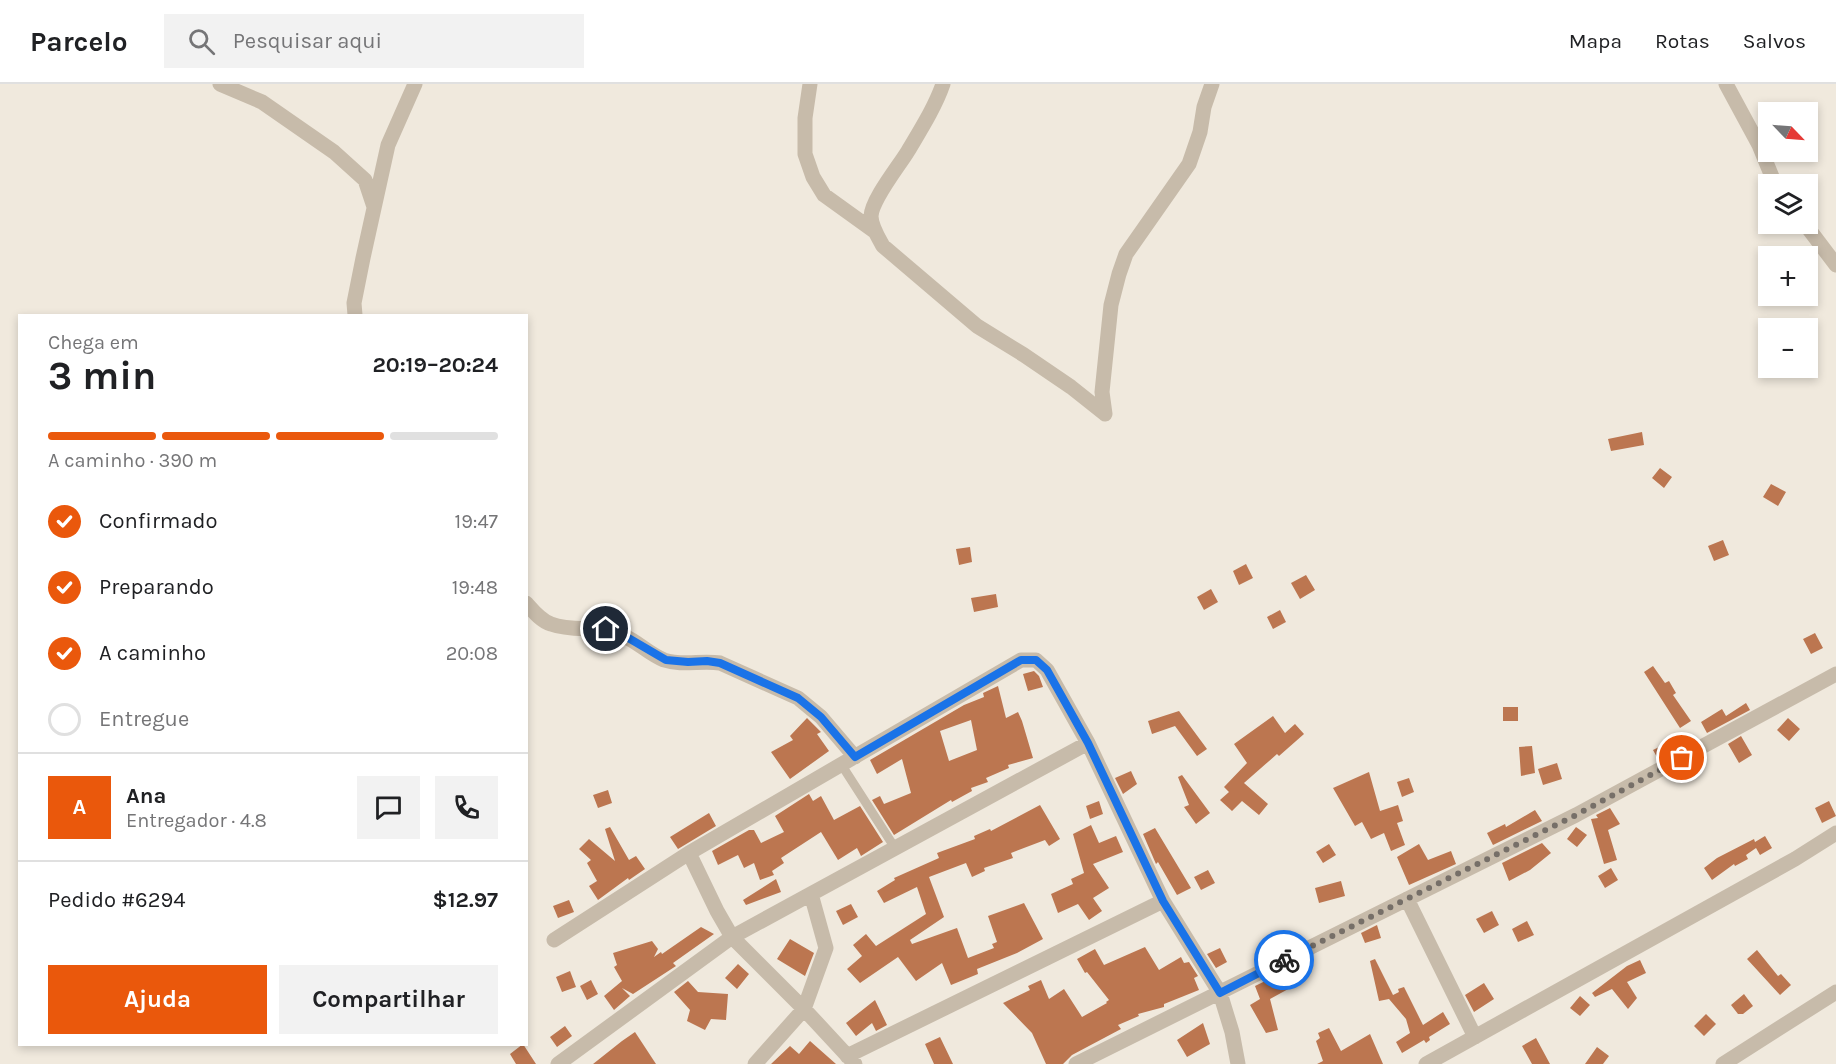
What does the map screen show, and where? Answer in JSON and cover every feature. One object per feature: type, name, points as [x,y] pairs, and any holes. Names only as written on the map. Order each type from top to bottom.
[{"type":"street","points":[[220,84],[262,102],[334,152],[365,180],[375,210]]},
{"type":"street","points":[[355,314],[354,303],[388,146],[415,84]]},
{"type":"street","points":[[810,84],[805,118],[805,154],[813,177],[824,195],[874,231]]},
{"type":"street","points":[[943,84],[939,97],[921,129],[878,198],[871,215],[874,231],[883,246],[977,326],[1071,387],[1105,414],[1102,392],[1112,305],[1119,274],[1126,254],[1189,164],[1212,84]]},
{"type":"street","points":[[1726,84],[1759,145],[1771,174]]},
{"type":"street","points":[[1813,234],[1836,265]]},
{"type":"street","points":[[528,605],[537,616],[550,624],[606,629],[625,636],[666,660],[720,663],[798,698],[821,717],[848,761]]},
{"type":"street","points":[[554,940],[689,853],[1021,660],[1036,660],[1047,670],[1088,743],[1163,901],[1220,993],[1232,1032],[1238,1064]]},
{"type":"street","points":[[1076,1064],[1576,815],[1836,674]]},
{"type":"street","points":[[558,1064],[732,937],[1088,743]]},
{"type":"street","points":[[1426,1064],[1784,865],[1836,833]]},
{"type":"street","points":[[689,853],[732,937],[851,1060],[1163,901]]},
{"type":"street","points":[[755,1064],[804,1009],[826,948],[811,894]]},
{"type":"street","points":[[1407,899],[1475,1037]]},
{"type":"street","points":[[1723,1064],[1836,992]]},
{"type":"lane","points":[[848,761],[895,848]]},
{"type":"building","points":[[1642,432],[1644,445],[1611,451],[1608,439]]},
{"type":"building","points":[[1660,468],[1672,477],[1664,488],[1652,478]]},
{"type":"building","points":[[1771,484],[1786,492],[1778,506],[1763,497]]},
{"type":"building","points":[[1723,540],[1729,555],[1714,561],[1708,546]]},
{"type":"building","points":[[970,547],[972,562],[959,565],[956,549]]},
{"type":"building","points":[[1246,564],[1253,578],[1239,585],[1233,571]]},
{"type":"building","points":[[1306,575],[1315,590],[1300,599],[1291,583]]},
{"type":"building","points":[[1211,589],[1218,602],[1204,610],[1197,597]]},
{"type":"building","points":[[996,594],[998,607],[974,612],[971,598]]},
{"type":"building","points":[[1280,610],[1286,622],[1273,629],[1267,617]]},
{"type":"building","points":[[1815,633],[1823,648],[1811,654],[1803,639]]},
{"type":"building","points":[[1653,666],[1665,683],[1669,681],[1676,693],[1673,695],[1691,721],[1680,728],[1644,672]]},
{"type":"building","points":[[1034,671],[1039,676],[1043,687],[1028,691],[1023,674]]},
{"type":"building","points":[[998,686],[1006,718],[1018,712],[1033,758],[1008,765],[1009,768],[986,778],[988,782],[971,788],[972,791],[952,802],[951,800],[894,835],[872,800],[880,796],[884,804],[911,793],[902,759],[877,774],[870,760],[964,705],[984,697],[983,693]],"holes":[[[971,720],[977,750],[949,761],[940,731]]]},
{"type":"building","points":[[1746,703],[1750,710],[1707,733],[1701,722],[1722,709],[1726,716]]},
{"type":"building","points":[[1503,707],[1518,707],[1518,721],[1503,721]]},
{"type":"building","points":[[1179,711],[1207,749],[1197,756],[1175,726],[1152,734],[1148,721]]},
{"type":"building","points":[[1273,716],[1285,733],[1295,724],[1304,734],[1244,783],[1268,804],[1259,815],[1242,801],[1232,811],[1220,800],[1229,792],[1224,787],[1247,763],[1234,744]]},
{"type":"building","points":[[807,718],[821,732],[817,734],[829,751],[790,779],[771,752],[793,740],[790,736]]},
{"type":"building","points":[[1788,718],[1800,729],[1789,741],[1777,730]]},
{"type":"building","points":[[1741,736],[1752,755],[1739,763],[1728,744]]},
{"type":"building","points":[[1671,741],[1676,750],[1658,759],[1653,750]]},
{"type":"building","points":[[1532,746],[1535,773],[1521,776],[1519,747]]},
{"type":"building","points":[[1557,763],[1562,779],[1543,785],[1538,769]]},
{"type":"building","points":[[1131,771],[1137,784],[1123,794],[1115,778]]},
{"type":"building","points":[[1369,772],[1380,811],[1398,805],[1403,821],[1397,823],[1405,845],[1391,851],[1384,833],[1371,839],[1362,822],[1355,826],[1333,788]]},
{"type":"building","points":[[1182,775],[1210,813],[1196,824],[1184,807],[1189,805],[1178,777]]},
{"type":"building","points":[[1409,778],[1414,792],[1402,797],[1397,782]]},
{"type":"building","points":[[608,790],[612,803],[598,808],[593,795]]},
{"type":"building","points":[[809,794],[813,801],[821,796],[834,820],[860,806],[883,842],[861,856],[857,848],[838,860],[821,832],[781,858],[784,863],[772,871],[774,875],[760,880],[754,863],[744,868],[738,855],[718,865],[712,851],[749,830],[754,830],[761,843],[784,832],[775,816]]},
{"type":"building","points":[[1099,801],[1103,814],[1090,819],[1086,806]]},
{"type":"building","points":[[1829,801],[1836,816],[1822,823],[1815,808]]},
{"type":"building","points":[[1040,805],[1060,839],[1049,846],[1045,840],[1011,853],[1013,858],[984,868],[985,871],[972,877],[966,863],[929,877],[944,917],[910,940],[912,944],[957,928],[968,958],[994,948],[992,944],[997,942],[988,916],[1024,903],[1043,939],[1017,953],[977,969],[978,974],[951,985],[942,963],[916,981],[898,957],[860,983],[847,969],[862,956],[853,945],[866,934],[876,946],[926,914],[917,887],[884,903],[877,891],[895,880],[894,878],[939,858],[937,853],[975,839],[974,836],[990,829],[991,831]]},
{"type":"building","points":[[1610,808],[1620,824],[1608,830],[1617,860],[1604,864],[1591,819],[1598,818],[1596,815]]},
{"type":"building","points":[[1535,810],[1542,821],[1493,845],[1487,833],[1505,824],[1506,827]]},
{"type":"building","points":[[709,813],[716,826],[678,849],[670,837]]},
{"type":"building","points":[[1091,825],[1099,843],[1116,836],[1123,852],[1093,864],[1109,888],[1093,898],[1102,911],[1089,920],[1078,904],[1058,913],[1051,894],[1073,884],[1071,879],[1084,873],[1073,834]]},
{"type":"building","points":[[610,827],[629,860],[636,856],[645,869],[629,880],[628,878],[598,900],[589,886],[597,881],[587,863],[591,860],[579,849],[589,839],[615,861],[605,829]]},
{"type":"building","points":[[1576,827],[1587,835],[1577,847],[1567,839]]},
{"type":"building","points":[[1155,828],[1191,888],[1177,895],[1158,862],[1156,864],[1143,834]]},
{"type":"building","points":[[1765,836],[1772,848],[1760,855],[1756,848],[1746,855],[1748,859],[1735,866],[1734,864],[1712,880],[1704,868],[1717,858],[1754,839],[1755,842]]},
{"type":"building","points":[[1542,843],[1551,853],[1530,870],[1509,881],[1502,863]]},
{"type":"building","points":[[1329,844],[1336,855],[1323,863],[1316,852]]},
{"type":"building","points":[[1419,844],[1428,860],[1451,851],[1456,864],[1409,885],[1397,857]]},
{"type":"building","points":[[1611,868],[1618,880],[1605,888],[1598,876]]},
{"type":"building","points":[[1208,870],[1215,883],[1201,890],[1194,877]]},
{"type":"building","points":[[776,879],[781,892],[746,905],[743,900]]},
{"type":"building","points":[[1341,881],[1345,896],[1319,903],[1315,888]]},
{"type":"building","points":[[569,900],[574,912],[558,918],[553,906]]},
{"type":"building","points":[[851,904],[858,917],[843,925],[836,911]]},
{"type":"building","points":[[1492,911],[1499,925],[1484,933],[1476,919]]},
{"type":"building","points":[[1527,921],[1534,935],[1518,942],[1512,929]]},
{"type":"building","points":[[1377,925],[1381,938],[1365,943],[1361,933]]},
{"type":"building","points":[[701,927],[714,934],[673,963],[676,966],[633,994],[622,988],[630,996],[614,1010],[604,996],[622,981],[614,967],[617,965],[613,953],[652,941],[658,949],[654,957]]},
{"type":"building","points":[[790,939],[814,953],[805,976],[777,959]]},
{"type":"building","points":[[1145,947],[1159,970],[1181,957],[1184,963],[1189,962],[1198,976],[1194,978],[1199,990],[1164,1004],[1164,1007],[1138,1014],[1139,1016],[1118,1025],[1121,1029],[1072,1055],[1063,1064],[1046,1064],[1032,1033],[1003,1003],[1030,990],[1028,986],[1041,980],[1049,999],[1064,989],[1082,1017],[1109,1000],[1087,972],[1085,973],[1077,959],[1095,949],[1104,965]]},
{"type":"building","points":[[1220,948],[1227,962],[1216,968],[1207,954]]},
{"type":"building","points":[[1757,950],[1778,976],[1781,974],[1791,985],[1780,995],[1747,959]]},
{"type":"building","points":[[1375,959],[1393,995],[1399,992],[1398,989],[1404,987],[1423,1025],[1443,1012],[1450,1024],[1429,1037],[1430,1040],[1426,1043],[1424,1040],[1402,1053],[1396,1042],[1410,1033],[1406,1019],[1389,999],[1379,1001],[1370,961]]},
{"type":"building","points":[[1640,960],[1646,973],[1627,982],[1637,998],[1628,1009],[1612,989],[1595,997],[1592,993],[1627,966]]},
{"type":"building","points":[[738,964],[749,974],[737,989],[725,978]]},
{"type":"building","points":[[1296,966],[1301,982],[1270,999],[1278,1030],[1266,1033],[1250,1005],[1260,999],[1255,986]]},
{"type":"building","points":[[570,971],[576,987],[562,992],[556,977]]},
{"type":"building","points":[[591,980],[598,994],[587,1000],[580,986]]},
{"type":"building","points":[[688,981],[698,992],[728,994],[726,1020],[711,1019],[705,1030],[687,1021],[690,1010],[674,992]]},
{"type":"building","points":[[1484,983],[1494,999],[1474,1012],[1465,995]]},
{"type":"building","points":[[1744,994],[1753,1006],[1743,1014],[1738,1014],[1731,1005]]},
{"type":"building","points":[[1580,996],[1590,1005],[1580,1016],[1570,1008]]},
{"type":"building","points":[[875,1000],[887,1025],[876,1031],[872,1023],[856,1036],[846,1023]]},
{"type":"building","points":[[1706,1014],[1716,1024],[1704,1036],[1694,1026]]},
{"type":"building","points":[[1203,1023],[1210,1044],[1187,1057],[1177,1040]]},
{"type":"building","points":[[565,1026],[572,1036],[557,1047],[550,1037]]},
{"type":"building","points":[[1329,1028],[1341,1051],[1370,1034],[1383,1064],[1317,1064],[1323,1061],[1316,1041],[1320,1038],[1318,1033]]},
{"type":"building","points":[[635,1032],[656,1064],[593,1064],[622,1041]]},
{"type":"building","points":[[940,1037],[953,1064],[934,1064],[925,1044]]},
{"type":"building","points":[[1536,1038],[1550,1064],[1532,1064],[1522,1046]]},
{"type":"building","points":[[810,1041],[836,1064],[771,1064],[790,1046],[799,1054]]},
{"type":"building","points":[[520,1046],[524,1046],[536,1064],[516,1064],[510,1054]]},
{"type":"building","points":[[1597,1047],[1609,1056],[1603,1064],[1585,1064]]},
{"type":"way so far","points":[[1284,960],[1576,815],[1682,758]]},
{"type":"route","points":[[606,629],[625,636],[666,660],[720,663],[798,698],[821,717],[855,757],[1021,660],[1036,660],[1047,670],[1088,743],[1163,901],[1220,993],[1284,960]]}]
